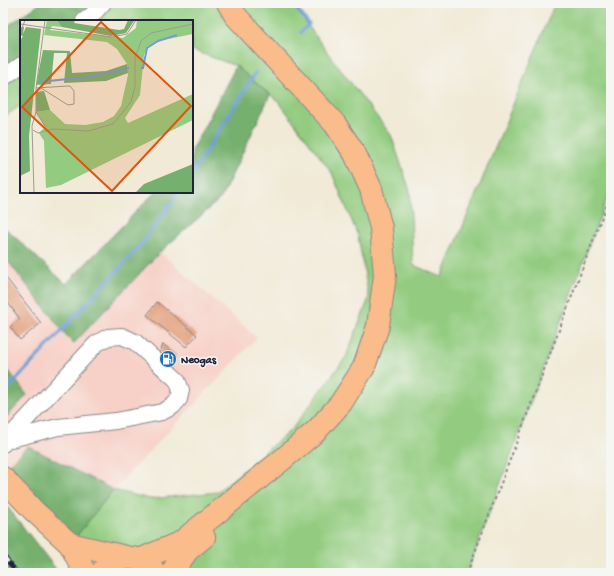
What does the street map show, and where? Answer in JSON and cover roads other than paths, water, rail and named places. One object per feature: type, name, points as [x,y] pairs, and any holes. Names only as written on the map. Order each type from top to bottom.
[{"type":"highway","points":[[101,573],[112,562],[121,559],[141,563],[181,542],[283,460],[316,431],[341,403],[364,367],[378,326],[385,275],[381,228],[371,190],[355,154],[335,124],[235,14],[228,3]]},
{"type":"highway","points":[[170,573],[188,550],[323,438],[349,410],[372,371],[389,329],[396,277],[391,227],[381,188],[364,152],[343,120],[246,13],[240,3]]},
{"type":"highway","points":[[3,478],[34,511],[70,544],[85,573]]},
{"type":"highway","points":[[70,544],[141,563]]},
{"type":"street","points":[[85,20],[103,3]]},
{"type":"street","points":[[3,78],[20,66]]},
{"type":"street","points":[[122,336],[135,342],[177,380],[180,390],[179,399],[173,406],[162,412],[116,421],[58,427],[5,442],[96,344],[108,337],[122,336]]},
{"type":"waterway","points":[[292,3],[309,24],[301,32]]},
{"type":"waterway","points":[[193,172],[256,72]]},
{"type":"waterway","points":[[3,394],[140,246],[178,193]]},
{"type":"railway","points":[[3,555],[17,573]]},
{"type":"place","name":"Neogas","points":[[168,359]]}]
